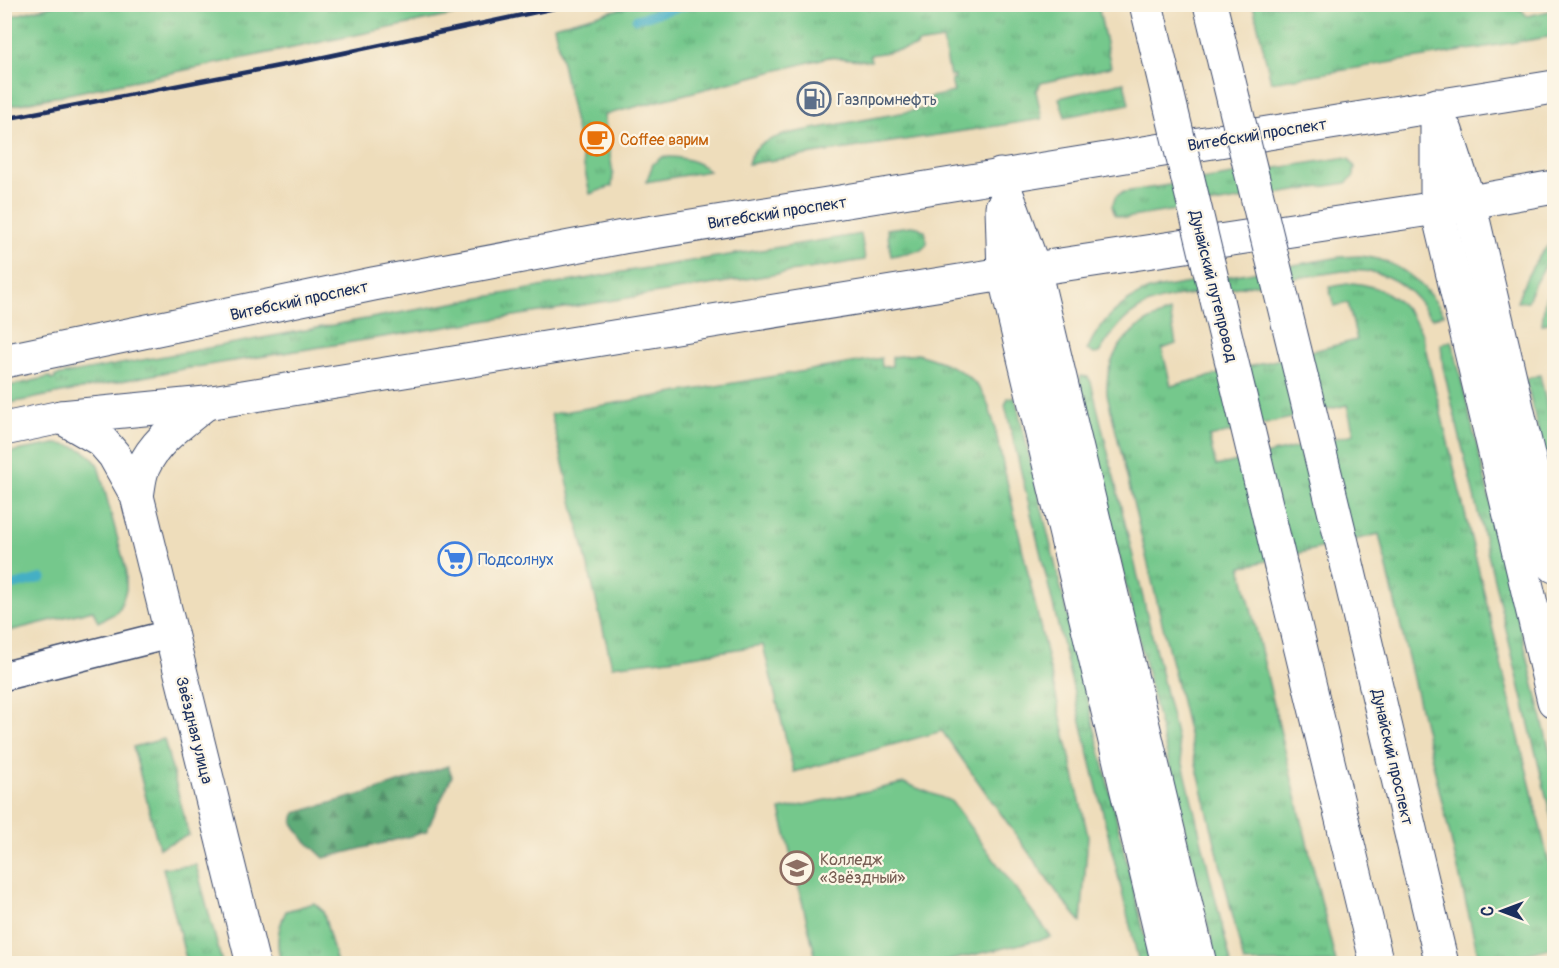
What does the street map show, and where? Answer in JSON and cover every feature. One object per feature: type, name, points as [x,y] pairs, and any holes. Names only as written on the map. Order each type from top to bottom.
[{"type":"main road","name":"Дунайский путепровод","points":[[1146,4],[1377,963]]},
{"type":"main road","name":"Дунайский проспект","points":[[1210,4],[1442,963]]},
{"type":"main road","name":"Витебский проспект","points":[[4,361],[373,284],[600,241],[1554,87]]},
{"type":"main road","points":[[1437,105],[1469,202],[1554,566]]},
{"type":"main road","points":[[1437,105],[1437,208],[1554,701]]},
{"type":"main road","points":[[1000,175],[1168,963]]},
{"type":"main road","points":[[4,429],[61,417],[206,403],[1019,272],[1437,208],[1554,187]]},
{"type":"main road","points":[[1019,272],[1200,963]]},
{"type":"main road","points":[[137,496],[142,470],[152,452],[170,432],[206,403]]},
{"type":"main road","points":[[61,417],[101,440],[114,455],[137,496]]},
{"type":"main road","name":"Звёздная улица","points":[[137,496],[252,963]]},
{"type":"street","points":[[4,676],[171,634]]},
{"type":"green space","points":[[57,4],[502,5],[5,107],[5,18]]},
{"type":"green space","points":[[638,4],[1098,5],[1111,67],[1041,83],[1036,91],[1042,119],[748,164],[757,147],[779,136],[928,108],[927,98],[954,92],[951,80],[955,80],[954,75],[950,76],[943,40],[870,55],[871,61],[829,57],[604,115],[613,174],[612,186],[590,194],[554,26]]},
{"type":"green space","points":[[1253,5],[1517,5],[1527,16],[1554,10],[1554,36],[1271,82]]},
{"type":"green space","points":[[1124,82],[1129,104],[1065,117],[1059,98]]},
{"type":"green space","points":[[662,157],[687,160],[700,164],[709,171],[646,182],[653,164]]},
{"type":"green space","points":[[1341,158],[1349,159],[1355,167],[1354,176],[1346,183],[1125,218],[1115,215],[1112,206],[1116,196],[1124,192]]},
{"type":"green space","points":[[911,226],[925,231],[927,244],[921,250],[891,256],[887,229]]},
{"type":"green space","points":[[861,234],[865,260],[183,369],[5,404],[5,387],[50,377],[51,380],[55,379],[55,376],[622,272]]},
{"type":"green space","points":[[1554,239],[1554,254],[1534,285],[1528,301],[1517,302],[1532,268]]},
{"type":"green space","points":[[1340,257],[1375,258],[1399,268],[1428,292],[1444,314],[1432,318],[1410,291],[1384,276],[1364,271],[1343,271],[1160,300],[1138,309],[1129,316],[1121,323],[1099,353],[1094,354],[1087,350],[1098,330],[1112,314],[1129,300],[1149,290]]},
{"type":"green space","points":[[1554,282],[1554,322],[1542,324],[1545,299]]},
{"type":"green space","points":[[1353,283],[1376,288],[1386,293],[1403,305],[1422,334],[1554,884],[1554,947],[1490,963],[1480,963],[1379,534],[1241,567],[1336,963],[1244,963],[1107,394],[1108,379],[1116,352],[1123,341],[1143,324],[1170,312],[1176,344],[1162,349],[1171,386],[1357,340],[1348,303],[1334,306],[1329,287]],"holes":[[[1347,405],[1354,434],[1216,466],[1209,437]]]},
{"type":"green space","points":[[1452,341],[1554,769],[1554,829],[1443,367],[1441,344]]},
{"type":"green space","points":[[917,354],[945,363],[970,379],[985,397],[993,420],[1088,836],[1081,922],[1061,898],[942,731],[794,772],[763,645],[612,666],[551,414],[881,358],[882,367],[892,366],[892,357]]},
{"type":"green space","points":[[1540,375],[1554,438],[1554,497],[1526,379]]},
{"type":"green space","points":[[1080,376],[1088,377],[1091,382],[1231,963],[1217,963],[1080,394]]},
{"type":"green space","points":[[1015,397],[1151,963],[1139,963],[1005,405],[1008,398]]},
{"type":"green space","points":[[55,444],[80,449],[98,465],[126,570],[126,590],[120,608],[114,614],[98,622],[93,610],[5,632],[5,453]]},
{"type":"green space","points":[[164,739],[189,835],[159,848],[133,747]]},
{"type":"green space","points":[[448,766],[452,776],[426,832],[324,858],[303,838],[293,823],[295,813],[377,790]]},
{"type":"green space","points":[[904,783],[951,801],[1051,937],[939,963],[817,963],[780,810]]},
{"type":"green space","points":[[196,865],[222,963],[187,963],[163,868]]},
{"type":"green space","points":[[314,903],[323,911],[337,963],[281,963],[278,937],[286,911]]},
{"type":"waterway","points":[[636,19],[692,4]]},
{"type":"waterway","points":[[4,588],[42,578]]},
{"type":"railway","points":[[4,119],[310,60],[574,4]]},
{"type":"place","name":"Газпромнефть","points":[[814,99]]},
{"type":"place","name":"Coffee варим","points":[[597,139]]},
{"type":"place","name":"Подсолнух","points":[[455,559]]},
{"type":"place","name":"Колледж «Звёздный»","points":[[797,868]]}]
